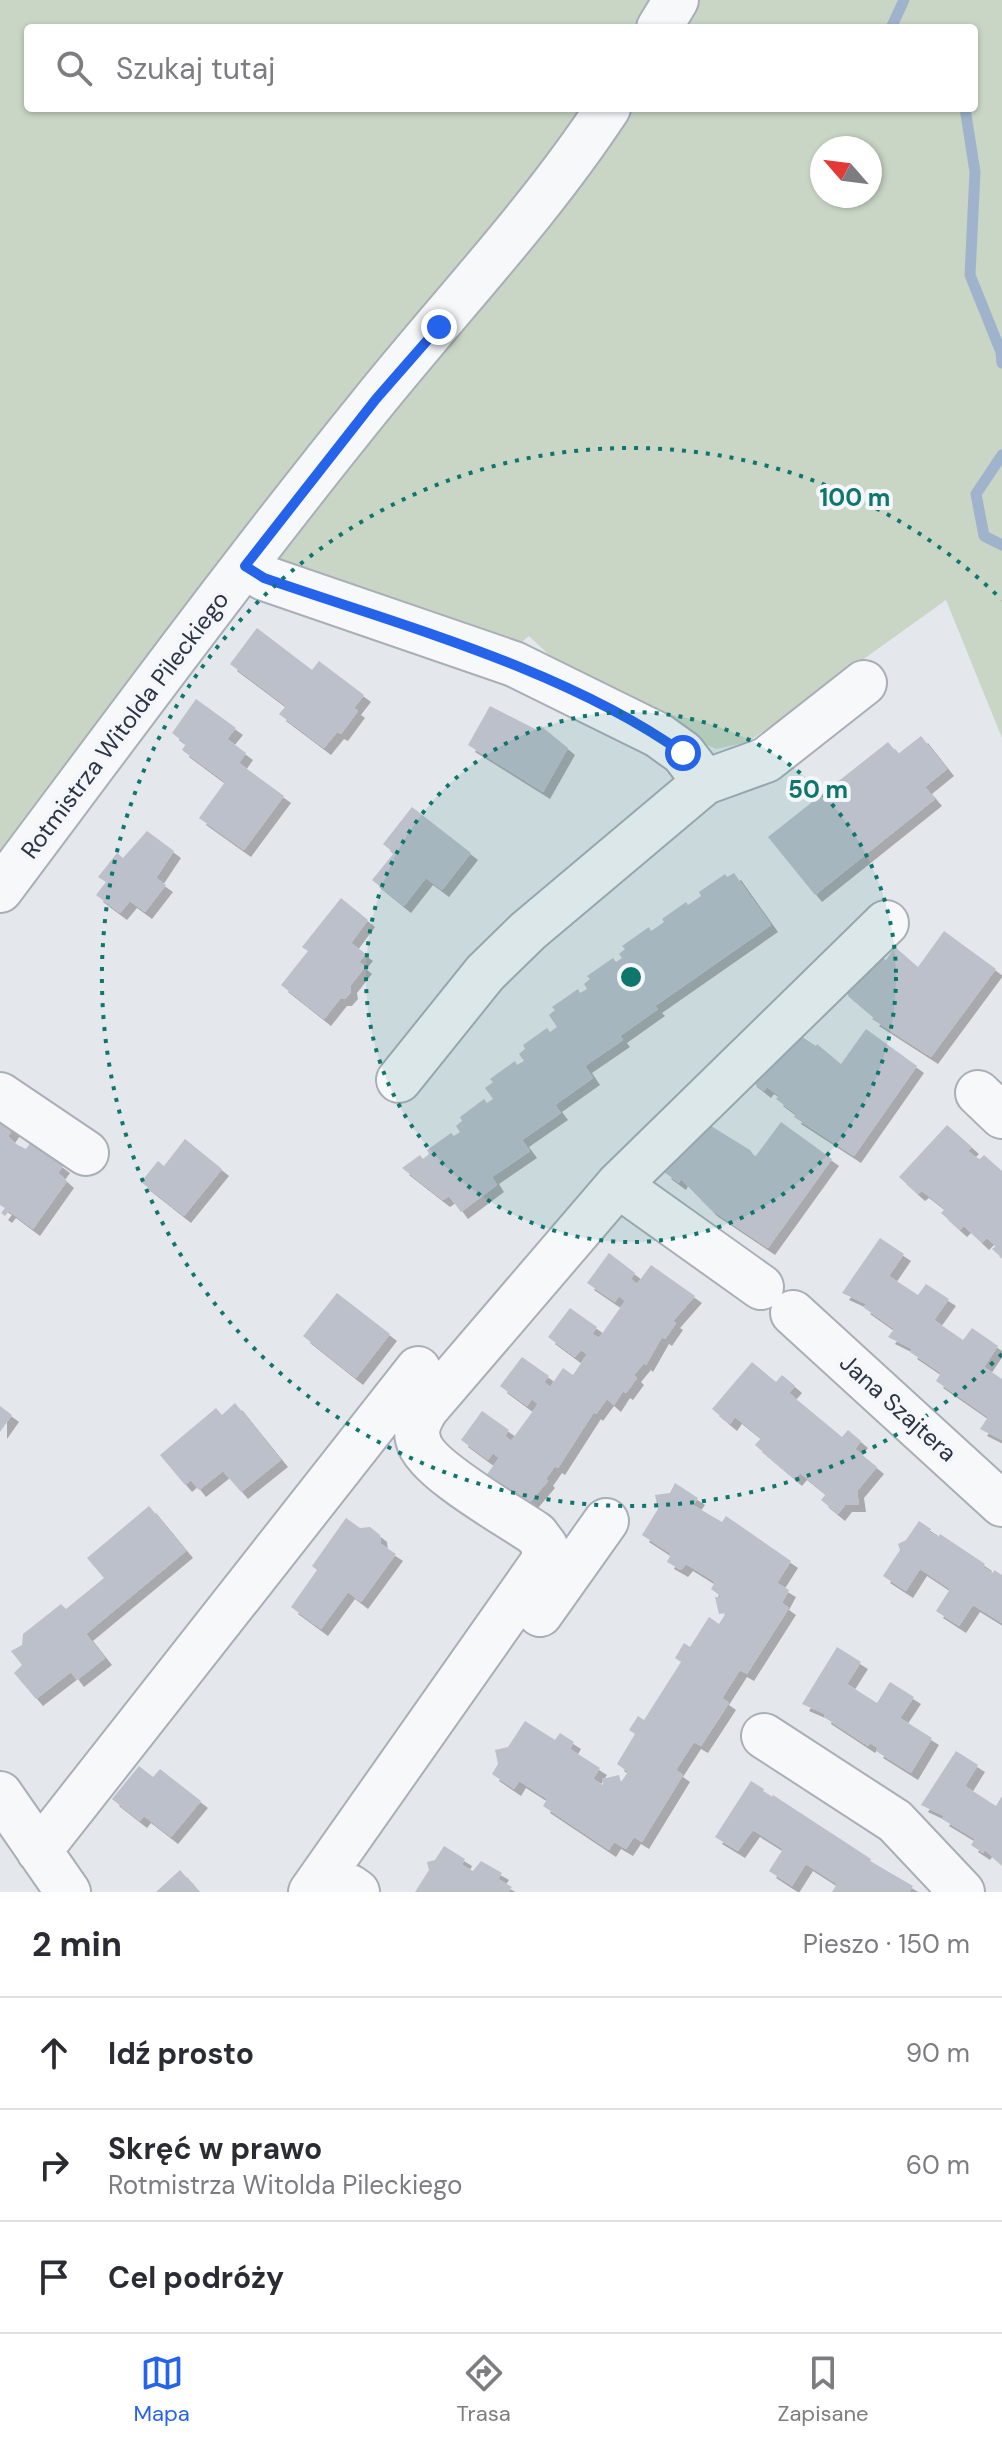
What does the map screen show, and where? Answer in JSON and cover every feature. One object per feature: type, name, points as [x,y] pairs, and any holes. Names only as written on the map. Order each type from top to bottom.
[{"type":"street","points":[[661,24],[676,0]]},
{"type":"street","name":"Rotmistrza Witolda Pileckiego","points":[[0,890],[245,566],[376,399],[514,236],[605,112]]},
{"type":"street","points":[[245,566],[264,578],[514,664],[658,735],[683,753],[705,782]]},
{"type":"street","points":[[399,1080],[485,973],[506,952],[705,782],[766,760],[864,683]]},
{"type":"street","points":[[341,1891],[543,1562],[545,1546],[536,1534],[429,1460],[417,1437],[418,1424],[426,1409],[618,1185],[886,923]]},
{"type":"street","points":[[0,1095],[86,1153]]},
{"type":"street","name":"Jana Szajtera","points":[[618,1185],[777,1300],[1002,1504]]},
{"type":"street","points":[[39,1851],[418,1369]]},
{"type":"street","points":[[341,1891],[606,1521]]},
{"type":"street","points":[[764,1736],[895,1821],[962,1892]]},
{"type":"street","points":[[0,1794],[68,1892]]},
{"type":"green space","points":[[0,0],[662,0],[647,24],[24,24],[24,112],[589,112],[0,873]]},
{"type":"green space","points":[[695,0],[1002,0],[1002,738],[946,600],[748,742],[716,749],[585,689],[529,636],[518,645],[277,565],[269,553],[621,112],[978,112],[978,24],[682,24]]},
{"type":"building","points":[[257,628],[312,670],[319,661],[364,695],[354,708],[358,711],[341,734],[337,732],[324,748],[279,714],[286,706],[230,664]]},
{"type":"building","points":[[196,699],[236,728],[227,739],[246,753],[239,763],[284,796],[244,850],[199,818],[225,782],[182,750],[186,744],[172,733]]},
{"type":"building","points":[[490,706],[539,731],[541,726],[568,748],[543,792],[468,745]]},
{"type":"building","points":[[921,736],[947,769],[925,787],[935,799],[815,895],[768,837],[888,742],[898,754]]},
{"type":"building","points":[[412,807],[471,853],[442,890],[426,878],[404,906],[372,880],[394,853],[383,844]]},
{"type":"building","points":[[147,831],[174,851],[156,878],[166,885],[145,912],[130,901],[120,913],[96,895],[106,882],[98,877],[117,853],[123,858]]},
{"type":"building","points":[[734,873],[771,925],[655,1006],[658,1009],[620,1036],[623,1040],[585,1066],[593,1078],[555,1105],[561,1113],[522,1140],[530,1151],[492,1177],[497,1185],[461,1212],[449,1196],[443,1200],[402,1168],[420,1155],[423,1159],[429,1154],[427,1150],[451,1133],[454,1136],[460,1132],[456,1126],[462,1121],[460,1117],[484,1099],[487,1103],[493,1099],[485,1088],[493,1082],[490,1079],[515,1061],[517,1065],[524,1061],[519,1054],[525,1049],[523,1045],[547,1028],[550,1032],[557,1027],[549,1015],[555,1010],[552,1007],[578,989],[580,993],[587,989],[584,984],[590,979],[587,976],[613,958],[616,962],[622,958],[619,954],[625,949],[622,946],[649,927],[651,931],[657,927],[664,922],[662,919],[686,902],[688,905],[701,896],[699,892],[725,874],[727,877]]},
{"type":"building","points":[[341,898],[368,920],[351,943],[366,954],[359,962],[365,967],[350,986],[351,992],[345,999],[340,999],[324,1019],[281,985],[308,951],[302,947]]},
{"type":"building","points":[[944,931],[996,969],[931,1057],[872,1019],[874,1017],[841,989],[878,955],[886,960],[895,947],[918,967]]},
{"type":"building","points":[[866,1029],[917,1066],[854,1156],[794,1117],[796,1114],[776,1099],[779,1096],[767,1087],[764,1091],[749,1079],[796,1033],[817,1044],[841,1064]]},
{"type":"building","points":[[0,1119],[13,1129],[8,1136],[16,1144],[26,1149],[31,1142],[63,1166],[58,1173],[67,1181],[33,1229],[9,1211],[5,1216],[1,1213],[5,1208],[0,1205]]},
{"type":"building","points":[[781,1122],[832,1159],[768,1248],[710,1209],[681,1179],[679,1183],[664,1172],[711,1126],[750,1150],[755,1157]]},
{"type":"building","points":[[947,1125],[972,1147],[968,1151],[980,1159],[984,1155],[1002,1171],[1002,1258],[992,1249],[996,1246],[987,1238],[982,1243],[964,1226],[960,1230],[941,1213],[945,1209],[922,1191],[918,1194],[899,1177]]},
{"type":"building","points":[[185,1139],[222,1169],[184,1216],[141,1182],[158,1161],[164,1166]]},
{"type":"building","points":[[880,1238],[904,1254],[889,1276],[918,1295],[926,1284],[949,1299],[934,1320],[963,1340],[972,1328],[998,1346],[984,1367],[1002,1379],[1002,1440],[980,1429],[988,1417],[936,1381],[941,1373],[910,1352],[912,1349],[888,1337],[894,1329],[863,1307],[866,1304],[842,1293]]},
{"type":"building","points":[[609,1253],[635,1273],[631,1279],[637,1284],[651,1265],[695,1296],[673,1321],[676,1323],[665,1339],[662,1337],[646,1365],[644,1363],[634,1375],[637,1378],[626,1393],[623,1391],[614,1405],[607,1399],[596,1414],[594,1412],[558,1468],[555,1466],[546,1479],[548,1481],[526,1507],[485,1477],[499,1458],[493,1453],[488,1460],[461,1440],[482,1411],[509,1430],[505,1436],[511,1441],[538,1404],[532,1399],[527,1406],[500,1386],[522,1357],[549,1376],[544,1382],[550,1387],[563,1368],[573,1375],[587,1354],[581,1350],[575,1357],[548,1337],[570,1308],[597,1327],[592,1334],[599,1338],[625,1301],[619,1296],[615,1302],[587,1283]]},
{"type":"building","points":[[337,1293],[390,1334],[356,1378],[303,1336]]},
{"type":"building","points":[[752,1362],[776,1382],[782,1375],[795,1386],[789,1393],[842,1437],[848,1430],[861,1441],[855,1449],[877,1467],[857,1491],[859,1505],[845,1505],[838,1514],[821,1500],[826,1494],[800,1473],[795,1479],[755,1445],[761,1438],[735,1417],[730,1424],[712,1409]]},
{"type":"building","points":[[235,1403],[281,1460],[241,1492],[223,1471],[199,1490],[191,1480],[185,1485],[160,1455],[216,1408],[222,1415]]},
{"type":"building","points":[[0,1406],[12,1415],[0,1432]]},
{"type":"building","points":[[675,1483],[698,1498],[693,1505],[722,1522],[726,1516],[791,1561],[777,1583],[789,1590],[782,1603],[789,1608],[747,1674],[740,1670],[722,1698],[729,1703],[701,1746],[694,1742],[676,1770],[683,1775],[642,1842],[634,1837],[626,1849],[614,1842],[609,1850],[543,1806],[547,1799],[519,1781],[514,1789],[492,1774],[498,1764],[495,1750],[508,1747],[525,1721],[555,1740],[560,1733],[574,1742],[570,1749],[600,1768],[593,1779],[603,1785],[602,1779],[619,1775],[621,1782],[628,1772],[617,1764],[635,1734],[629,1730],[638,1716],[644,1720],[681,1662],[675,1658],[684,1643],[690,1647],[709,1617],[719,1624],[726,1613],[719,1614],[715,1597],[722,1597],[711,1589],[715,1582],[686,1564],[681,1570],[667,1562],[671,1554],[642,1535],[658,1509],[655,1495],[670,1493]]},
{"type":"building","points":[[149,1506],[186,1551],[86,1634],[105,1658],[77,1680],[71,1672],[36,1699],[14,1673],[22,1665],[11,1651],[22,1645],[23,1634],[61,1604],[66,1609],[104,1578],[87,1558]]},
{"type":"building","points":[[346,1518],[360,1528],[370,1527],[380,1535],[381,1544],[396,1554],[361,1602],[348,1592],[321,1629],[291,1607],[317,1570],[312,1566]]},
{"type":"building","points":[[919,1521],[931,1529],[929,1532],[938,1537],[940,1534],[985,1564],[983,1567],[1002,1575],[1002,1623],[973,1605],[959,1626],[936,1611],[950,1589],[920,1569],[906,1591],[883,1576],[900,1550],[898,1544],[906,1540]]},
{"type":"building","points":[[837,1647],[861,1662],[847,1684],[877,1703],[890,1682],[914,1697],[900,1718],[932,1738],[911,1773],[876,1751],[878,1748],[870,1743],[868,1746],[824,1717],[825,1714],[802,1704]]},
{"type":"building","points":[[956,1751],[978,1765],[965,1786],[996,1806],[1002,1796],[1002,1865],[985,1850],[983,1853],[971,1845],[975,1839],[942,1819],[944,1816],[921,1805]]},
{"type":"building","points":[[139,1766],[153,1777],[160,1769],[201,1801],[171,1837],[144,1816],[140,1821],[112,1799]]},
{"type":"building","points":[[751,1781],[764,1789],[763,1792],[771,1797],[773,1795],[870,1861],[913,1886],[909,1892],[832,1892],[837,1884],[806,1864],[792,1886],[769,1871],[783,1849],[753,1830],[738,1851],[715,1837]]},
{"type":"building","points":[[444,1846],[465,1859],[462,1865],[473,1871],[481,1861],[502,1873],[498,1879],[512,1887],[508,1892],[415,1892],[429,1870],[427,1862],[435,1860]]},
{"type":"building","points":[[180,1870],[199,1892],[156,1892]]},
{"type":"waterway","points":[[893,24],[904,0]]},
{"type":"waterway","points":[[966,112],[975,172],[970,275],[1001,352],[1002,363]]},
{"type":"waterway","points":[[1002,455],[976,494],[984,536],[1002,545]]},
{"type":"route","points":[[439,327],[376,399],[245,566],[264,578],[514,664],[658,735],[683,753]]}]
